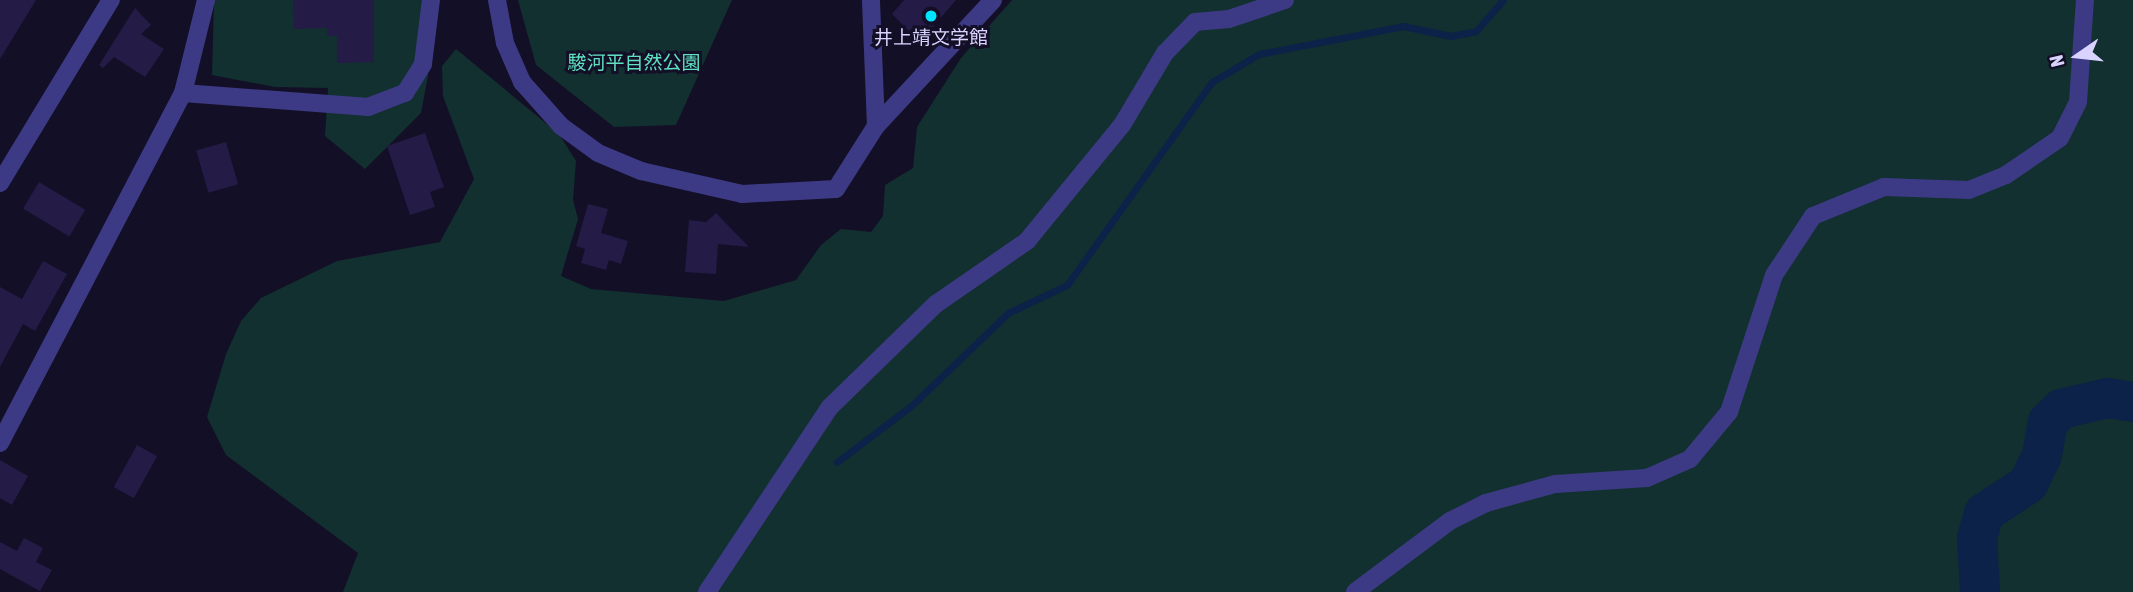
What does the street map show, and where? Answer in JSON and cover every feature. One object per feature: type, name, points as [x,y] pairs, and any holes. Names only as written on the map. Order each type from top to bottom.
[{"type":"street","points":[[0,183],[111,0]]},
{"type":"street","points":[[0,443],[183,93],[206,0]]},
{"type":"street","points":[[183,93],[368,107],[405,93],[423,64],[431,0]]},
{"type":"street","points":[[497,0],[505,43],[522,82],[561,126],[598,153],[641,172],[742,194],[836,189],[876,126],[993,0]]},
{"type":"street","points":[[871,0],[876,126]]},
{"type":"street","points":[[707,592],[830,407],[936,304],[1027,241],[1122,125],[1165,53],[1195,23],[1229,19],[1285,0]]},
{"type":"street","points":[[1355,592],[1450,521],[1486,503],[1555,484],[1647,478],[1690,459],[1729,412],[1774,275],[1812,216],[1884,187],[1969,191],[2006,175],[2060,138],[2078,102],[2085,0]]},
{"type":"green space","points":[[214,0],[427,0],[428,76],[421,113],[365,169],[325,136],[328,88],[275,87],[212,75]]},
{"type":"green space","name":"駿河平自然公園","points":[[518,0],[732,0],[676,125],[614,127],[536,65]]},
{"type":"green space","points":[[1012,0],[2133,0],[2133,592],[343,592],[358,553],[226,455],[207,417],[226,354],[241,321],[261,298],[337,261],[440,242],[474,179],[443,96],[442,66],[456,49],[559,134],[576,161],[573,200],[578,219],[561,276],[591,289],[724,301],[796,280],[821,245],[841,229],[871,232],[883,216],[885,185],[913,168],[917,127],[961,58]]},
{"type":"building","points":[[0,0],[36,0],[0,59]]},
{"type":"building","points":[[293,0],[374,0],[374,62],[337,63],[337,36],[327,36],[327,28],[294,29]]},
{"type":"building","points":[[904,0],[956,0],[920,42],[892,14]]},
{"type":"building","points":[[135,8],[151,25],[141,34],[164,49],[145,77],[114,57],[103,68],[99,65]]},
{"type":"building","points":[[425,133],[444,187],[430,192],[435,207],[410,215],[387,146]]},
{"type":"building","points":[[226,142],[238,184],[208,193],[196,151]]},
{"type":"building","points":[[39,182],[85,210],[69,236],[23,209]]},
{"type":"building","points":[[588,204],[608,209],[601,233],[628,241],[621,264],[609,260],[606,270],[581,263],[585,249],[576,246]]},
{"type":"building","points":[[716,213],[749,247],[718,244],[716,274],[685,272],[689,220],[706,222]]},
{"type":"building","points":[[43,261],[67,274],[35,331],[23,324],[0,367],[0,287],[22,299]]},
{"type":"building","points":[[137,445],[157,456],[134,498],[114,487]]},
{"type":"building","points":[[0,460],[28,476],[12,505],[0,498]]},
{"type":"building","points":[[24,538],[43,548],[36,562],[52,570],[40,591],[0,569],[0,542],[17,551]]},
{"type":"waterway","points":[[837,462],[912,405],[1008,313],[1067,285],[1212,82],[1259,54],[1403,26],[1451,36],[1476,31],[1503,0]]},
{"type":"waterway","points":[[1980,592],[1977,538],[1984,513],[2028,484],[2042,455],[2048,422],[2061,409],[2108,398],[2133,402]]},
{"type":"place","name":"井上靖文学館","points":[[931,16]]}]
